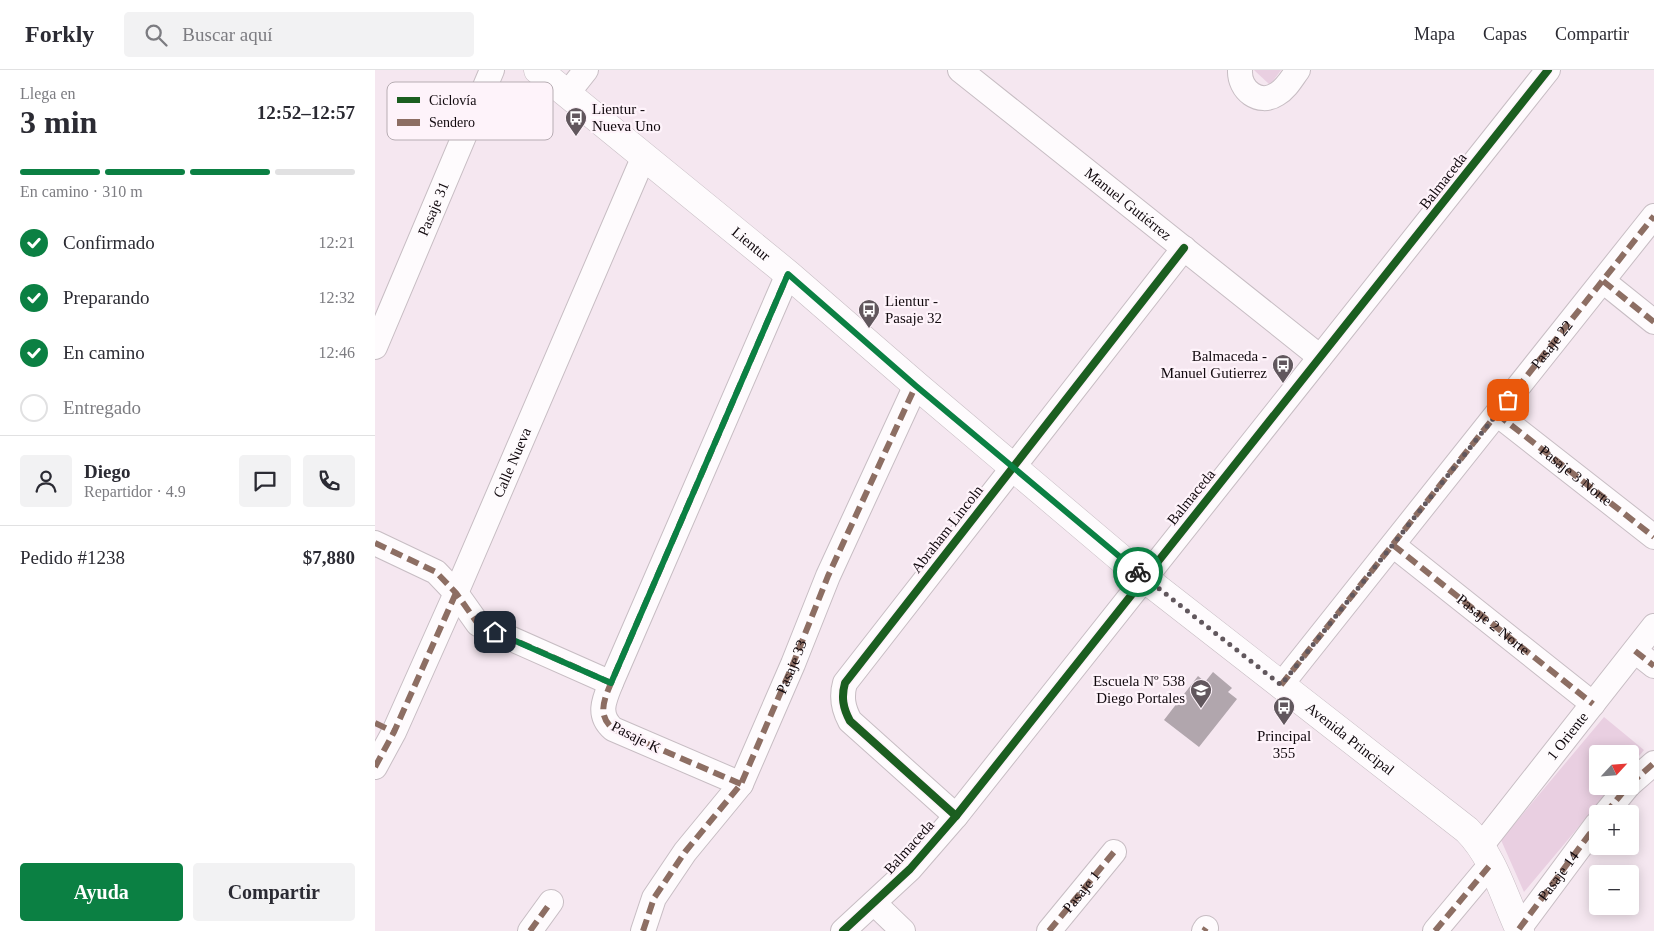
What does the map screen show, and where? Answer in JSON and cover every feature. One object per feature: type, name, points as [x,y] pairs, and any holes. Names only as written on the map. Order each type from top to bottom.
[{"type":"main road","name":"Lientur","points":[[538,70],[552,82]]},
{"type":"main road","name":"Lientur","points":[[553,82],[788,274],[916,386],[1144,578]]},
{"type":"main road","name":"Avenida Principal","points":[[1144,578],[1467,830],[1486,855],[1519,930]]},
{"type":"street","name":"Pasaje 31","points":[[487,82],[492,70]]},
{"type":"street","points":[[567,94],[586,70]]},
{"type":"street","name":"Manuel Gutiérrez","points":[[960,70],[1320,357]]},
{"type":"street","points":[[1240,70],[1241,83],[1250,94],[1265,98],[1279,93],[1298,70]]},
{"type":"street","name":"Balmaceda","points":[[843,931],[910,869],[956,816],[1548,70]]},
{"type":"street","name":"Pasaje 31","points":[[375,347],[462,140]]},
{"type":"street","name":"Calle Nueva","points":[[375,768],[384,727],[456,593],[645,156]]},
{"type":"street","name":"Pasaje 22","points":[[1281,685],[1654,216]]},
{"type":"street","name":"Abraham Lincoln","points":[[956,816],[850,721],[843,706],[843,690],[849,676],[1184,248]]},
{"type":"street","name":"Pasaje K","points":[[741,784],[613,729],[605,720],[602,708],[611,683],[788,274]]},
{"type":"street","points":[[1603,281],[1654,322]]},
{"type":"street","name":"Pasaje 33","points":[[643,931],[654,898],[685,852],[741,784],[793,664],[828,576],[916,386]]},
{"type":"street","name":"Pasaje 3 Norte","points":[[1497,414],[1654,537]]},
{"type":"street","points":[[375,543],[436,572],[456,593],[478,624],[611,683]]},
{"type":"street","name":"Pasaje 2 Norte","points":[[1393,545],[1593,704]]},
{"type":"street","name":"1 Oriente","points":[[1435,931],[1486,855],[1593,704],[1654,626]]},
{"type":"street","points":[[1635,651],[1654,666]]},
{"type":"street","points":[[1639,776],[1654,763]]},
{"type":"street","points":[[1612,805],[1621,795]]},
{"type":"street","name":"Pasaje 14","points":[[1519,930],[1589,835]]},
{"type":"street","name":"Pasaje 1","points":[[1049,931],[1114,852]]},
{"type":"street","points":[[530,931],[551,902]]},
{"type":"street","points":[[874,904],[903,931]]},
{"type":"shaded area","points":[[1254,70],[1281,70],[1270,85]]},
{"type":"shaded area","points":[[1604,717],[1638,745],[1589,745],[1589,795],[1605,795],[1597,805],[1589,805],[1589,815],[1524,892],[1501,840]]},
{"type":"shaded area","points":[[1639,746],[1644,750],[1639,756]]},
{"type":"building","name":"Escuela Nº 538 Diego Portales","points":[[1213,672],[1232,688],[1228,692],[1237,699],[1199,747],[1164,720],[1198,676],[1205,682]]},
{"type":"marked path","points":[[1281,685],[1654,216]]},
{"type":"marked path","points":[[741,784],[613,729],[605,718],[603,707],[611,683],[788,274]]},
{"type":"marked path","points":[[1603,281],[1654,322]]},
{"type":"marked path","points":[[643,931],[654,898],[685,852],[741,784],[793,664],[828,576],[916,385]]},
{"type":"marked path","points":[[1497,414],[1654,537]]},
{"type":"marked path","points":[[375,543],[436,572],[456,593],[478,624],[611,683]]},
{"type":"marked path","points":[[1393,545],[1593,704]]},
{"type":"marked path","points":[[375,767],[394,732],[456,593]]},
{"type":"marked path","points":[[1635,651],[1654,666]]},
{"type":"marked path","points":[[375,723],[394,732]]},
{"type":"marked path","points":[[1639,776],[1654,763]]},
{"type":"marked path","points":[[1612,805],[1621,795]]},
{"type":"marked path","points":[[1519,929],[1589,835]]},
{"type":"marked path","points":[[1049,931],[1114,852]]},
{"type":"marked path","points":[[1435,931],[1491,864]]},
{"type":"marked path","points":[[530,931],[551,902]]},
{"type":"cycle path","points":[[843,931],[910,869],[956,816],[1548,70]]},
{"type":"cycle path","points":[[956,816],[850,721],[843,702],[845,683],[1184,248]]},
{"type":"way so far","points":[[1138,572],[1281,685],[1508,400]]},
{"type":"place","name":"Lientur - Nueva Uno","points":[[576,137]]},
{"type":"place","name":"Lientur - Pasaje 32","points":[[869,329]]},
{"type":"place","name":"Balmaceda - Manuel Gutierrez","points":[[1283,384]]},
{"type":"place","name":"Escuela Nº 538 Diego Portales","points":[[1201,709]]},
{"type":"place","name":"Principal 355","points":[[1284,726]]},
{"type":"route","points":[[495,632],[611,683],[788,274],[916,386],[1138,572]]}]
